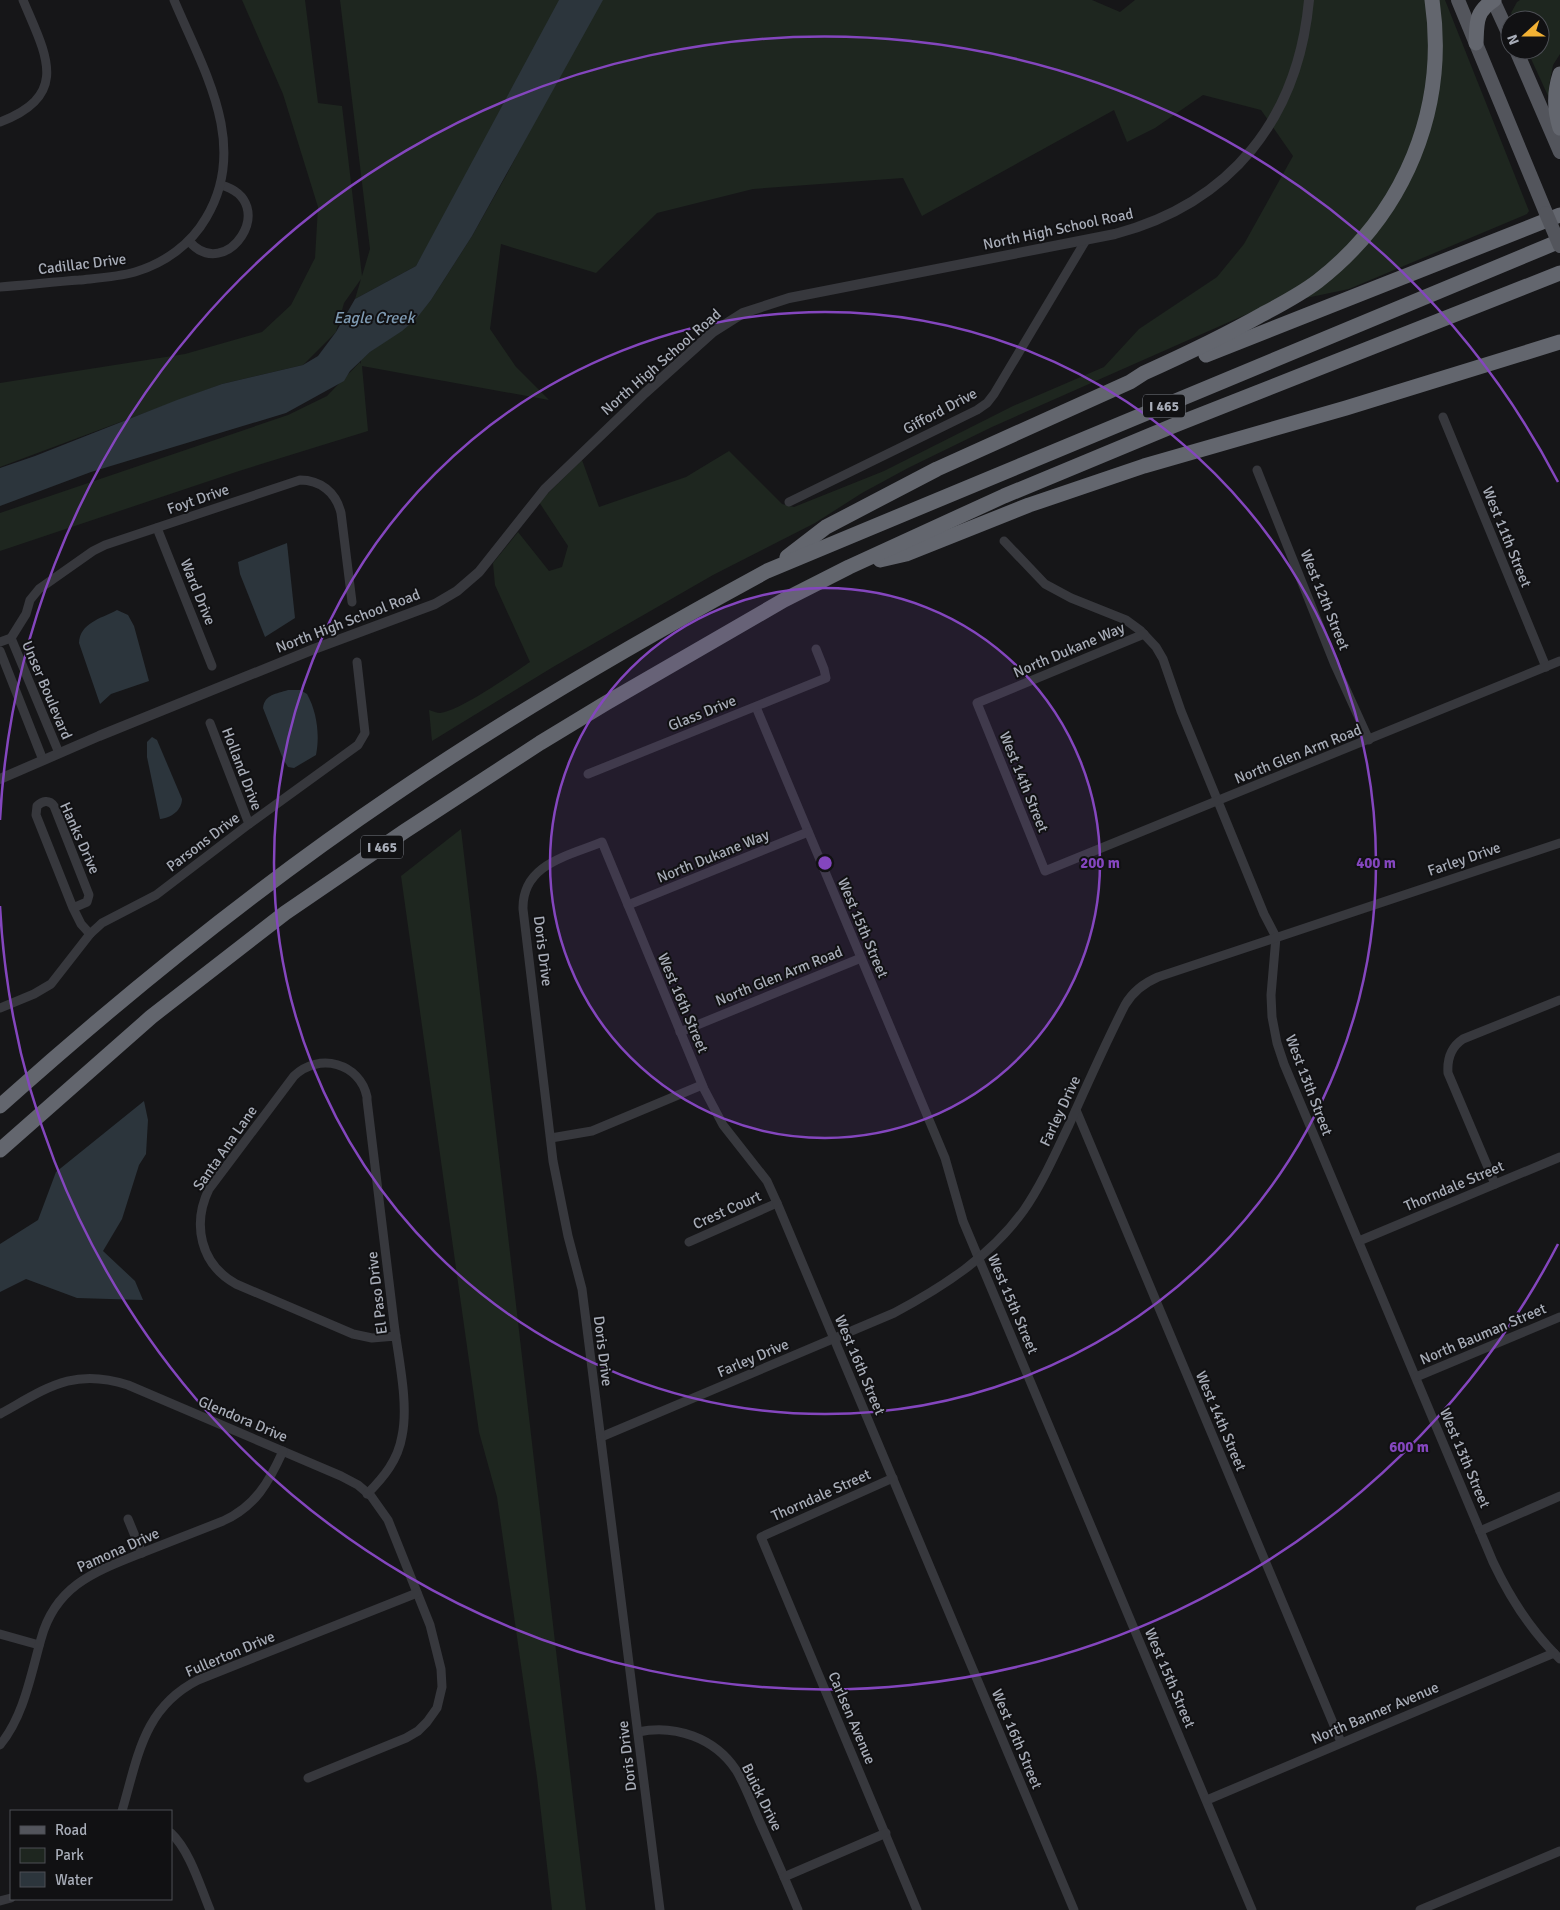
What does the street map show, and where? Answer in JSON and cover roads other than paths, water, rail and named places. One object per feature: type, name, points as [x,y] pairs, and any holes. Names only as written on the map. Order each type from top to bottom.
[{"type":"highway","points":[[767,571],[826,527],[937,469],[1130,382],[1144,373],[1196,350],[1299,294],[1337,265],[1372,229],[1392,200],[1420,141],[1432,93],[1436,53],[1432,0]]},
{"type":"highway","points":[[1476,43],[1478,17],[1484,7],[1494,0]]},
{"type":"highway","points":[[1560,74],[1555,98],[1556,114],[1560,128]]},
{"type":"highway","points":[[1130,382],[1146,379],[1553,214]]},
{"type":"highway","name":"I 465","points":[[0,1106],[68,1046],[186,948],[284,873],[367,814],[505,722],[619,652],[767,571],[1560,241]]},
{"type":"highway","name":"I 465","points":[[0,1150],[151,1017],[285,913],[482,780],[606,702],[784,600],[948,521],[1022,488],[1175,425],[1560,273]]},
{"type":"highway","points":[[849,568],[906,554],[1028,505],[1144,466],[1346,408],[1560,342]]},
{"type":"main road","points":[[1458,0],[1553,214],[1560,246]]},
{"type":"main road","points":[[1494,0],[1500,14]]},
{"type":"main road","points":[[1520,60],[1560,152]]},
{"type":"street","points":[[0,122],[17,116],[30,107],[42,92],[47,77],[45,52],[23,0]]},
{"type":"street","name":"Cadillac Drive","points":[[0,288],[127,274],[161,261],[189,241],[211,210],[221,185],[225,147],[220,114],[174,0]]},
{"type":"street","name":"North High School Road","points":[[0,779],[99,736],[314,649],[435,604],[450,596],[470,581],[485,565],[532,503],[558,475],[713,332],[743,313],[789,298],[1135,229],[1168,216],[1207,193],[1241,162],[1272,122],[1290,86],[1298,62],[1309,0]]},
{"type":"street","points":[[189,241],[198,249],[211,253],[232,248],[243,236],[248,219],[244,203],[233,190],[221,185]]},
{"type":"street","name":"Gifford Drive","points":[[789,502],[977,410],[987,403],[1086,240]]},
{"type":"street","name":"West 11th Street","points":[[1443,417],[1546,667]]},
{"type":"street","name":"West 12th Street","points":[[1257,470],[1335,664],[1369,740]]},
{"type":"street","name":"Foyt Drive","points":[[10,638],[26,614],[30,600],[39,589],[98,548],[291,482],[304,480],[317,483],[332,493],[337,500],[340,508],[352,602]]},
{"type":"street","name":"Ward Drive","points":[[157,528],[212,666]]},
{"type":"street","points":[[1004,541],[1045,584],[1071,598],[1120,617],[1144,634],[1156,646],[1163,659],[1181,711],[1264,914],[1276,937]]},
{"type":"street","name":"North Dukane Way","points":[[977,703],[1144,634]]},
{"type":"street","points":[[0,642],[10,638]]},
{"type":"street","name":"Unser Boulevard","points":[[10,638],[59,753]]},
{"type":"street","name":"Glass Drive","points":[[588,774],[826,678],[816,649]]},
{"type":"street","name":"Unser Boulevard","points":[[0,651],[43,760]]},
{"type":"street","name":"North Glen Arm Road","points":[[1045,871],[1560,661]]},
{"type":"street","name":"Parsons Drive","points":[[0,1008],[34,994],[52,984],[90,934],[107,920],[156,895],[361,742],[365,733],[357,662]]},
{"type":"street","name":"West 14th Street","points":[[977,703],[1045,871]]},
{"type":"street","name":"West 15th Street","points":[[756,707],[945,1158],[963,1221],[1252,1910]]},
{"type":"street","name":"Holland Drive","points":[[210,723],[249,824]]},
{"type":"street","name":"Hanks Drive","points":[[73,908],[87,902],[89,895],[54,806],[46,801],[36,806],[36,815],[73,908],[80,924],[90,934]]},
{"type":"street","name":"North Dukane Way","points":[[628,905],[808,832]]},
{"type":"street","name":"West 16th Street","points":[[602,842],[702,1085],[723,1125],[767,1181],[777,1203],[1074,1910]]},
{"type":"street","name":"Doris Drive","points":[[602,842],[542,868],[530,880],[524,896],[523,909],[553,1161],[562,1211],[582,1288],[660,1910]]},
{"type":"street","name":"Farley Drive","points":[[600,1437],[835,1339],[905,1307],[944,1283],[979,1258],[1025,1208],[1050,1164],[1123,1009],[1136,991],[1154,979],[1560,843]]},
{"type":"street","name":"West 13th Street","points":[[1276,937],[1271,995],[1272,1017],[1276,1043],[1284,1064],[1504,1585],[1532,1628],[1557,1656]]},
{"type":"street","name":"North Glen Arm Road","points":[[680,1032],[861,958]]},
{"type":"street","points":[[1495,1184],[1448,1071],[1449,1055],[1454,1046],[1461,1040],[1560,1000]]},
{"type":"street","name":"Santa Ana Lane","points":[[360,1080],[343,1066],[326,1062],[309,1066],[294,1076],[209,1188],[202,1206],[199,1223],[200,1236],[210,1260],[222,1274],[236,1284],[353,1334],[372,1338],[396,1336]]},
{"type":"street","name":"El Paso Drive","points":[[360,1080],[367,1098],[405,1420],[397,1454],[389,1470],[367,1494]]},
{"type":"street","points":[[551,1138],[592,1131],[702,1085]]},
{"type":"street","name":"West 14th Street","points":[[1076,1110],[1341,1742]]},
{"type":"street","name":"Thorndale Street","points":[[1358,1240],[1560,1157]]},
{"type":"street","name":"Crest Court","points":[[689,1242],[777,1203]]},
{"type":"street","name":"North Bauman Street","points":[[1416,1377],[1560,1317]]},
{"type":"street","name":"Glendora Drive","points":[[0,1414],[61,1382],[86,1378],[104,1378],[128,1385],[341,1476],[358,1486],[382,1509],[430,1625],[441,1669],[441,1695],[434,1712],[427,1722],[410,1736],[308,1778]]},
{"type":"street","name":"Pamona Drive","points":[[0,1745],[17,1718],[39,1645],[50,1616],[72,1588],[94,1573],[226,1520],[246,1508],[266,1486],[283,1451]]},
{"type":"street","name":"Thorndale Street","points":[[761,1537],[893,1478]]},
{"type":"street","points":[[1480,1531],[1560,1496]]},
{"type":"street","points":[[128,1519],[142,1553]]},
{"type":"street","name":"Carlsen Avenue","points":[[761,1537],[917,1910]]},
{"type":"street","name":"Fullerton Drive","points":[[122,1810],[147,1731],[161,1709],[183,1689],[198,1680],[417,1593]]},
{"type":"street","points":[[0,1634],[39,1645]]},
{"type":"street","name":"North Banner Avenue","points":[[1206,1800],[1341,1742],[1557,1656]]},
{"type":"street","name":"Buick Drive","points":[[638,1732],[660,1730],[688,1734],[712,1746],[725,1756],[742,1780],[798,1910]]},
{"type":"street","points":[[784,1877],[886,1833]]},
{"type":"street","points":[[172,1834],[180,1842],[188,1857],[210,1910]]},
{"type":"street","points":[[1420,1910],[1560,1851]]},
{"type":"water","name":"Eagle Creek","points":[[559,0],[603,0],[472,236],[431,300],[416,319],[402,331],[370,352],[350,371],[344,381],[286,413],[91,472],[0,506],[0,468],[222,384],[303,365],[318,356],[336,332],[355,299],[416,266]]},
{"type":"water","points":[[287,543],[295,618],[265,637],[240,574],[238,562]]},
{"type":"water","points":[[117,610],[128,615],[134,626],[149,681],[111,694],[100,704],[79,643],[80,636],[92,622]]},
{"type":"water","points":[[288,690],[300,690],[307,694],[313,708],[318,732],[316,755],[294,768],[288,767],[283,759],[263,708],[264,703],[269,697]]},
{"type":"water","points":[[152,737],[157,740],[182,799],[180,807],[175,813],[160,819],[147,757],[147,742]]},
{"type":"water","points":[[144,1101],[148,1120],[146,1154],[139,1165],[122,1219],[103,1251],[135,1281],[143,1300],[77,1298],[26,1279],[0,1292],[0,1244],[38,1220],[56,1172]]}]
